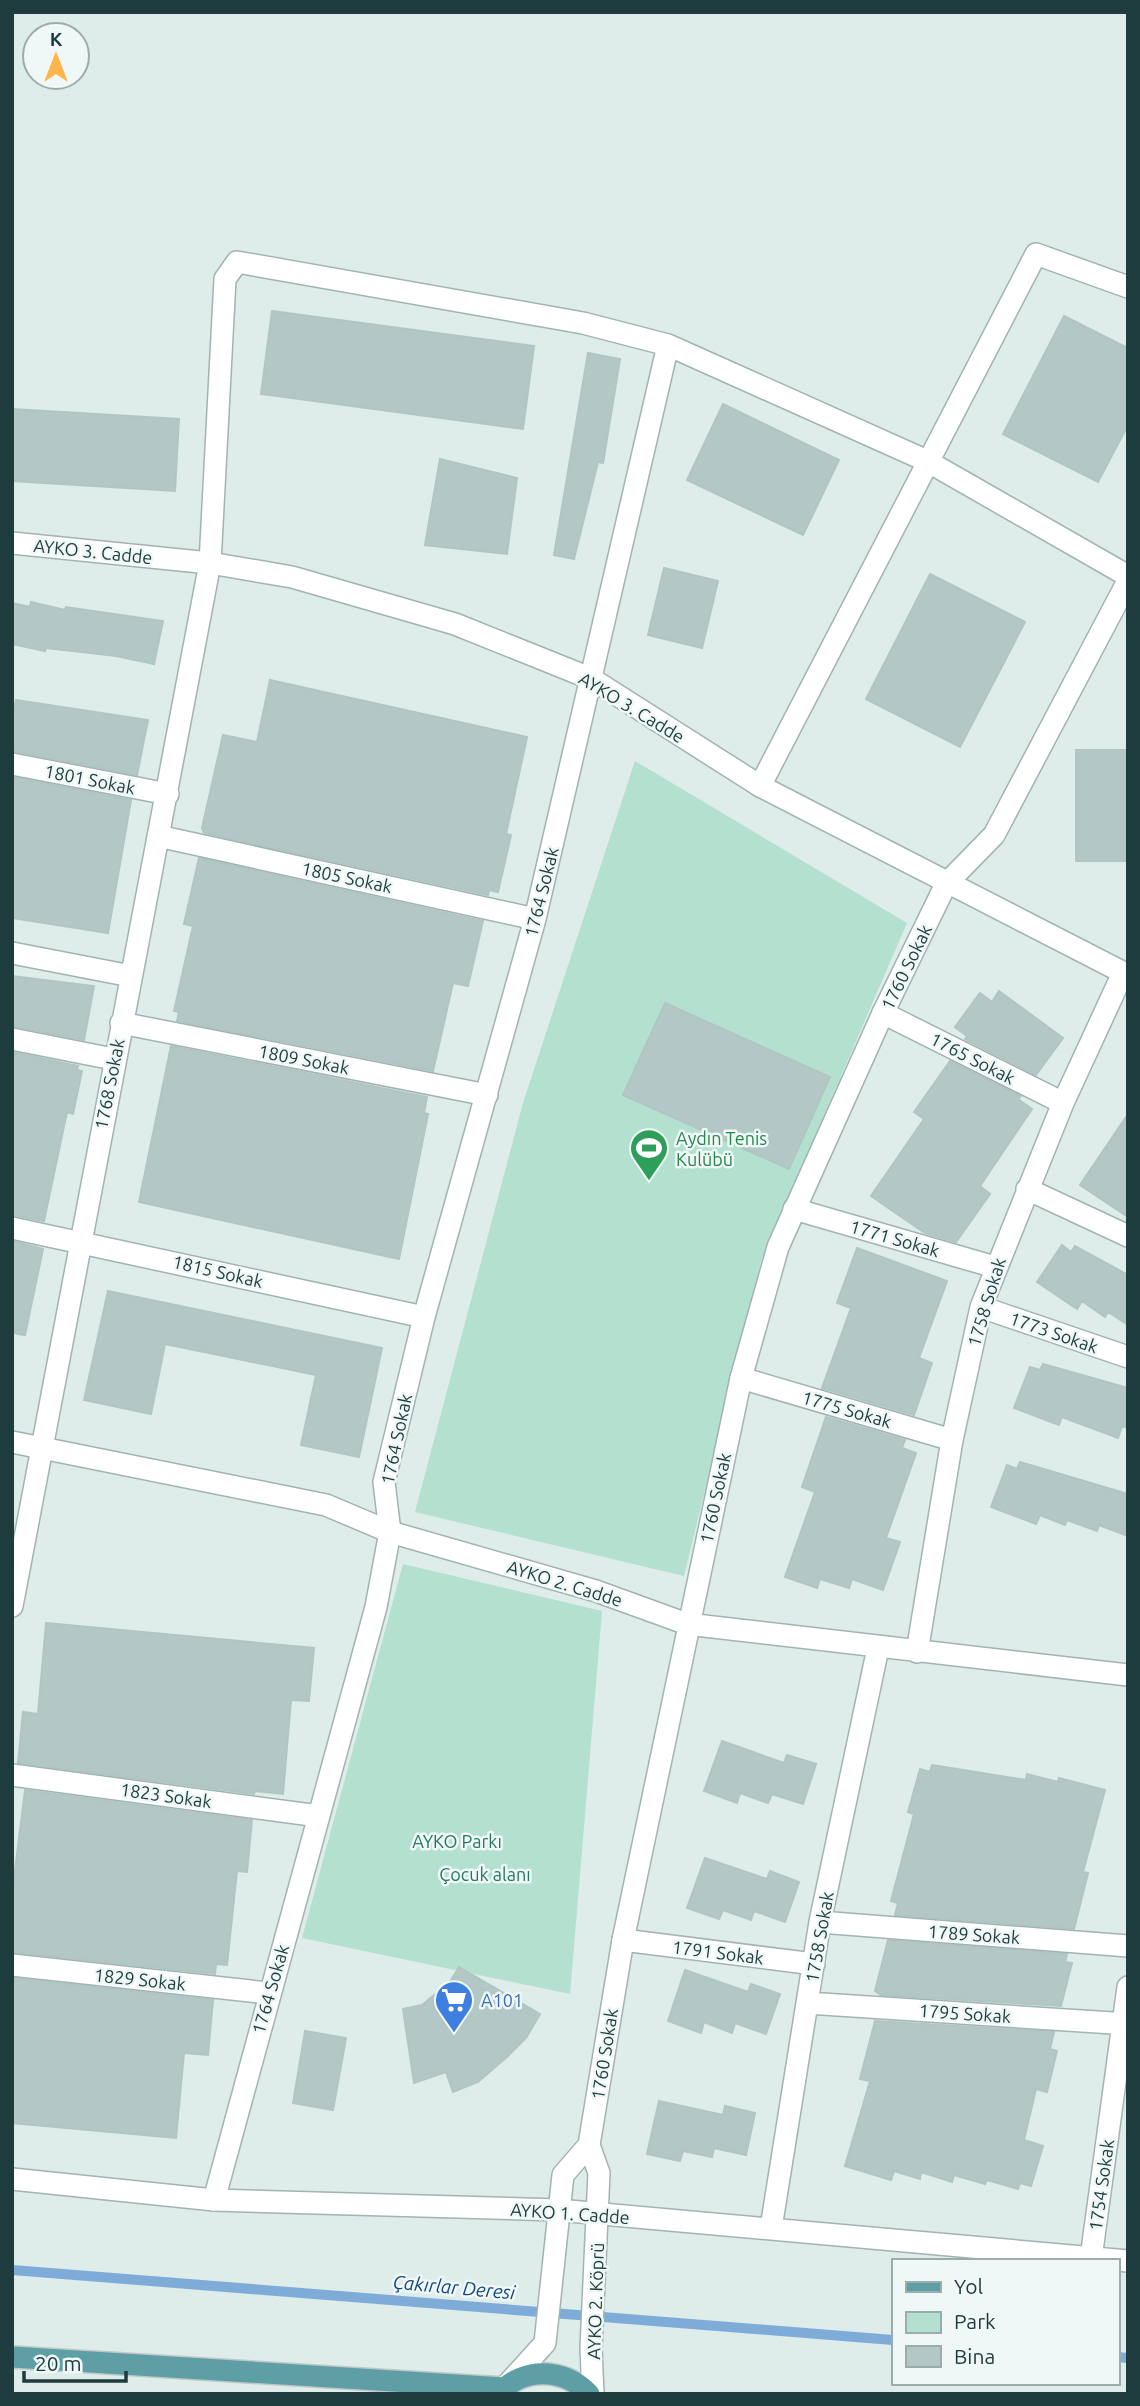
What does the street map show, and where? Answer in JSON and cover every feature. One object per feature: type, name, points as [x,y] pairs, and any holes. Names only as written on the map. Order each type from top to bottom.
[{"type":"main road","points":[[12,2357],[501,2391],[530,2375],[548,2373],[565,2377],[591,2394]]},
{"type":"street","points":[[760,786],[1036,254],[1128,287]]},
{"type":"street","name":"1768 Sokak","points":[[12,1606],[113,1059],[168,794],[209,563],[225,278],[237,261],[583,323],[668,345]]},
{"type":"street","points":[[668,345],[927,461],[1128,579]]},
{"type":"street","name":"1764 Sokak","points":[[214,2200],[268,1993],[320,1816],[376,1607],[390,1532],[384,1482],[424,1317],[535,919],[668,345]]},
{"type":"street","name":"AYKO 3. Cadde","points":[[12,543],[209,563],[292,577],[455,624],[592,679],[760,786],[1125,974]]},
{"type":"street","name":"1760 Sokak","points":[[589,2145],[622,1940],[687,1624],[741,1378],[778,1247],[883,1013],[946,884],[994,835],[1128,579]]},
{"type":"street","name":"1801 Sokak","points":[[12,764],[168,794]]},
{"type":"street","name":"1805 Sokak","points":[[158,836],[535,919]]},
{"type":"street","points":[[12,953],[131,976]]},
{"type":"street","name":"1758 Sokak","points":[[917,1652],[952,1440],[981,1307],[1063,1103],[1125,974]]},
{"type":"street","name":"1765 Sokak","points":[[883,1013],[1063,1103]]},
{"type":"street","name":"1809 Sokak","points":[[121,1023],[487,1095]]},
{"type":"street","points":[[12,1040],[113,1059]]},
{"type":"street","points":[[1027,1189],[1128,1236]]},
{"type":"street","name":"1771 Sokak","points":[[794,1209],[995,1267]]},
{"type":"street","name":"1815 Sokak","points":[[12,1228],[424,1317]]},
{"type":"street","name":"1773 Sokak","points":[[981,1307],[1128,1357]]},
{"type":"street","name":"1775 Sokak","points":[[741,1378],[952,1440]]},
{"type":"street","name":"AYKO 2. Cadde","points":[[12,1442],[326,1505],[390,1532],[596,1591],[687,1624],[1128,1675]]},
{"type":"street","name":"1758 Sokak","points":[[771,2228],[820,1922],[878,1648]]},
{"type":"street","name":"1823 Sokak","points":[[12,1775],[320,1816]]},
{"type":"street","name":"1789 Sokak","points":[[820,1922],[1128,1946]]},
{"type":"street","name":"1791 Sokak","points":[[622,1940],[814,1964]]},
{"type":"street","name":"1829 Sokak","points":[[12,1965],[268,1993]]},
{"type":"street","name":"1754 Sokak","points":[[1091,2258],[1126,2024],[1128,1987]]},
{"type":"street","name":"1795 Sokak","points":[[807,2003],[1126,2024]]},
{"type":"street","points":[[501,2391],[545,2343],[563,2175],[589,2145]]},
{"type":"street","name":"AYKO 2. Köprü","points":[[589,2145],[599,2173],[591,2394]]},
{"type":"street","name":"AYKO 1. Cadde","points":[[12,2179],[214,2200],[558,2210],[1103,2259]]},
{"type":"green space","name":"Aydın Tenis Kulübü","points":[[635,761],[907,923],[761,1261],[684,1576],[415,1512],[523,1103]]},
{"type":"green space","name":"AYKO Parkı","points":[[403,1564],[602,1611],[570,1994],[302,1938]]},
{"type":"building","points":[[272,311],[534,346],[523,429],[261,394]]},
{"type":"building","points":[[1064,316],[1128,348],[1128,425],[1098,482],[1003,434]]},
{"type":"building","points":[[588,353],[620,359],[603,463],[598,462],[574,559],[554,555]]},
{"type":"building","points":[[723,404],[839,460],[803,535],[687,480]]},
{"type":"building","points":[[12,409],[179,419],[175,491],[12,481]]},
{"type":"building","points":[[440,459],[517,478],[507,554],[425,545]]},
{"type":"building","points":[[664,568],[718,581],[702,648],[648,635]]},
{"type":"building","points":[[930,574],[1025,622],[960,747],[866,699]]},
{"type":"building","points":[[31,602],[65,610],[66,607],[163,621],[154,664],[116,656],[46,648],[45,651],[12,644],[12,603],[30,607]]},
{"type":"building","points":[[270,680],[527,737],[506,834],[511,835],[498,892],[489,890],[488,895],[204,833],[202,828],[223,735],[257,742]]},
{"type":"building","points":[[16,700],[148,720],[137,775],[12,751],[12,716]]},
{"type":"building","points":[[1076,750],[1128,750],[1128,861],[1076,861]]},
{"type":"building","points":[[12,777],[131,800],[108,933],[12,918]]},
{"type":"building","points":[[199,858],[483,921],[468,986],[453,983],[433,1071],[177,1021],[179,1012],[174,1011],[193,926],[184,924]]},
{"type":"building","points":[[12,976],[94,986],[84,1040],[12,1026]]},
{"type":"building","points":[[999,991],[1063,1038],[1036,1075],[965,1039],[967,1036],[955,1027],[980,993],[992,1002]]},
{"type":"building","points":[[665,1003],[830,1077],[789,1169],[623,1095]]},
{"type":"building","points":[[171,1046],[427,1097],[424,1113],[428,1114],[399,1259],[139,1202]]},
{"type":"building","points":[[12,1052],[78,1066],[77,1070],[82,1071],[73,1114],[67,1112],[44,1221],[12,1215]]},
{"type":"building","points":[[950,1061],[1021,1096],[1018,1099],[1032,1109],[980,1186],[990,1194],[956,1242],[925,1233],[871,1196],[924,1119],[914,1112]]},
{"type":"building","points":[[1128,1114],[1128,1217],[1080,1185]]},
{"type":"building","points":[[12,1241],[43,1249],[25,1335],[12,1333]]},
{"type":"building","points":[[1062,1245],[1071,1252],[1075,1246],[1128,1275],[1128,1325],[1108,1312],[1105,1317],[1082,1301],[1077,1309],[1037,1282]]},
{"type":"building","points":[[857,1248],[947,1281],[919,1358],[932,1363],[914,1415],[822,1388],[851,1308],[837,1303]]},
{"type":"building","points":[[108,1291],[382,1348],[359,1457],[301,1445],[316,1375],[165,1344],[151,1414],[84,1400]]},
{"type":"building","points":[[1043,1364],[1128,1388],[1128,1428],[1122,1426],[1118,1438],[1062,1417],[1059,1425],[1014,1408],[1030,1367],[1040,1370]]},
{"type":"building","points":[[826,1417],[905,1440],[902,1448],[916,1453],[886,1538],[900,1542],[883,1590],[852,1579],[849,1588],[820,1579],[817,1588],[785,1577],[815,1492],[802,1487]]},
{"type":"building","points":[[1020,1462],[1128,1494],[1128,1536],[1099,1525],[1097,1531],[1067,1520],[1065,1525],[1040,1515],[1036,1524],[991,1507],[1007,1465],[1017,1469]]},
{"type":"building","points":[[46,1623],[314,1648],[309,1701],[291,1700],[283,1794],[255,1791],[254,1794],[18,1763],[23,1712],[38,1714]]},
{"type":"building","points":[[722,1741],[784,1763],[787,1755],[816,1764],[803,1804],[772,1794],[768,1803],[740,1793],[737,1803],[704,1791]]},
{"type":"building","points":[[932,1765],[1026,1780],[1027,1774],[1058,1782],[1059,1778],[1105,1790],[1083,1872],[1088,1873],[1074,1929],[895,1915],[898,1903],[891,1901],[914,1814],[908,1812],[920,1769],[930,1772]]},
{"type":"building","points":[[25,1790],[252,1820],[247,1872],[237,1871],[227,1965],[216,1964],[215,1974],[12,1952],[12,1894]]},
{"type":"building","points":[[705,1858],[767,1879],[770,1871],[799,1882],[785,1922],[754,1911],[751,1920],[723,1910],[719,1919],[687,1908]]},
{"type":"building","points":[[888,1940],[1067,1954],[1065,1962],[1072,1963],[1061,2006],[881,1995],[875,1991]]},
{"type":"building","points":[[459,1967],[540,2014],[526,2038],[508,2056],[478,2082],[453,2092],[446,2072],[414,2083],[403,2009],[422,2005],[450,1982]]},
{"type":"building","points":[[685,1970],[748,1992],[751,1984],[780,1994],[766,2034],[735,2023],[732,2033],[704,2022],[701,2033],[668,2021]]},
{"type":"building","points":[[12,1978],[213,2000],[208,2055],[184,2053],[176,2138],[12,2123]]},
{"type":"building","points":[[875,2021],[1054,2032],[1050,2049],[1057,2051],[1047,2092],[1036,2089],[1024,2140],[1043,2146],[1031,2186],[1020,2183],[1018,2189],[987,2180],[985,2184],[954,2175],[952,2182],[921,2172],[920,2179],[894,2171],[891,2180],[845,2166],[870,2081],[860,2079]]},
{"type":"building","points":[[305,2031],[346,2038],[333,2110],[293,2103]]},
{"type":"building","points":[[659,2101],[723,2115],[725,2106],[755,2113],[746,2155],[714,2148],[712,2157],[683,2151],[680,2161],[647,2154]]},
{"type":"waterway","name":"Çakırlar Deresi","points":[[12,2270],[892,2340]]},
{"type":"waterway","name":"Çakırlar Deresi","points":[[1119,2357],[1128,2358]]},
{"type":"place","name":"Aydın Tenis Kulübü","points":[[649,1182]]},
{"type":"place","name":"A101","points":[[454,2034]]},
{"type":"park label","name":"Çocuk alanı","points":[[485,1874]]}]
